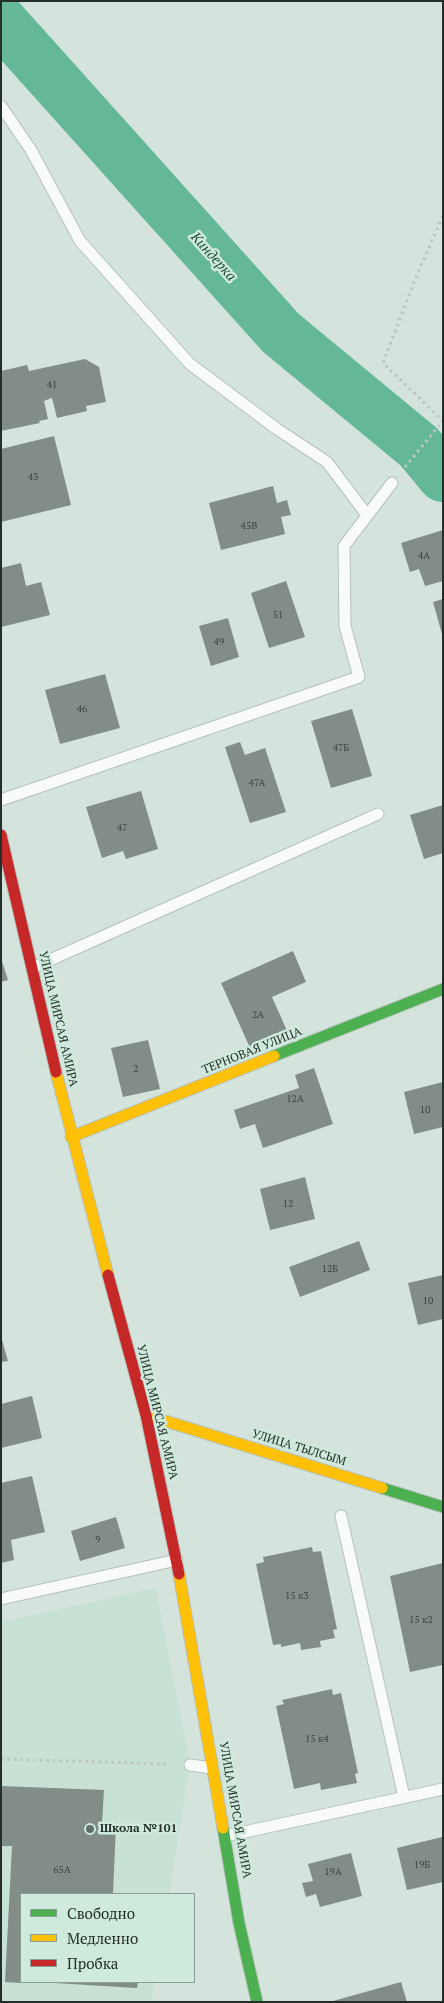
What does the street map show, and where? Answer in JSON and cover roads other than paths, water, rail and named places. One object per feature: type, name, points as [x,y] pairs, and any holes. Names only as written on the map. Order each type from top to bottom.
[{"type":"street","name":"УЛИЦА МИРСАЯ АМИРА","points":[[1,835],[71,1137],[146,1416],[177,1560],[226,1836],[239,1923],[257,2002]]},
{"type":"street","name":"ТЕРНОВАЯ УЛИЦА","points":[[71,1137],[443,989]]},
{"type":"street","name":"УЛИЦА ТЫЛСЫМ","points":[[146,1416],[443,1507]]},
{"type":"lane","points":[[1,106],[31,150],[80,241],[190,364],[277,429],[327,462],[367,515]]},
{"type":"lane","points":[[1,800],[359,677],[345,626],[344,546],[392,483]]},
{"type":"lane","points":[[32,968],[378,814]]},
{"type":"lane","points":[[341,1516],[404,1798]]},
{"type":"lane","points":[[1,1599],[177,1560]]},
{"type":"lane","points":[[190,1765],[214,1768]]},
{"type":"lane","points":[[226,1836],[443,1789]]},
{"type":"waterway","name":"Киндерка","points":[[1,21],[281,333],[419,447],[443,476]]},
{"type":"place","name":"Школа №101","points":[[90,1829]]}]
